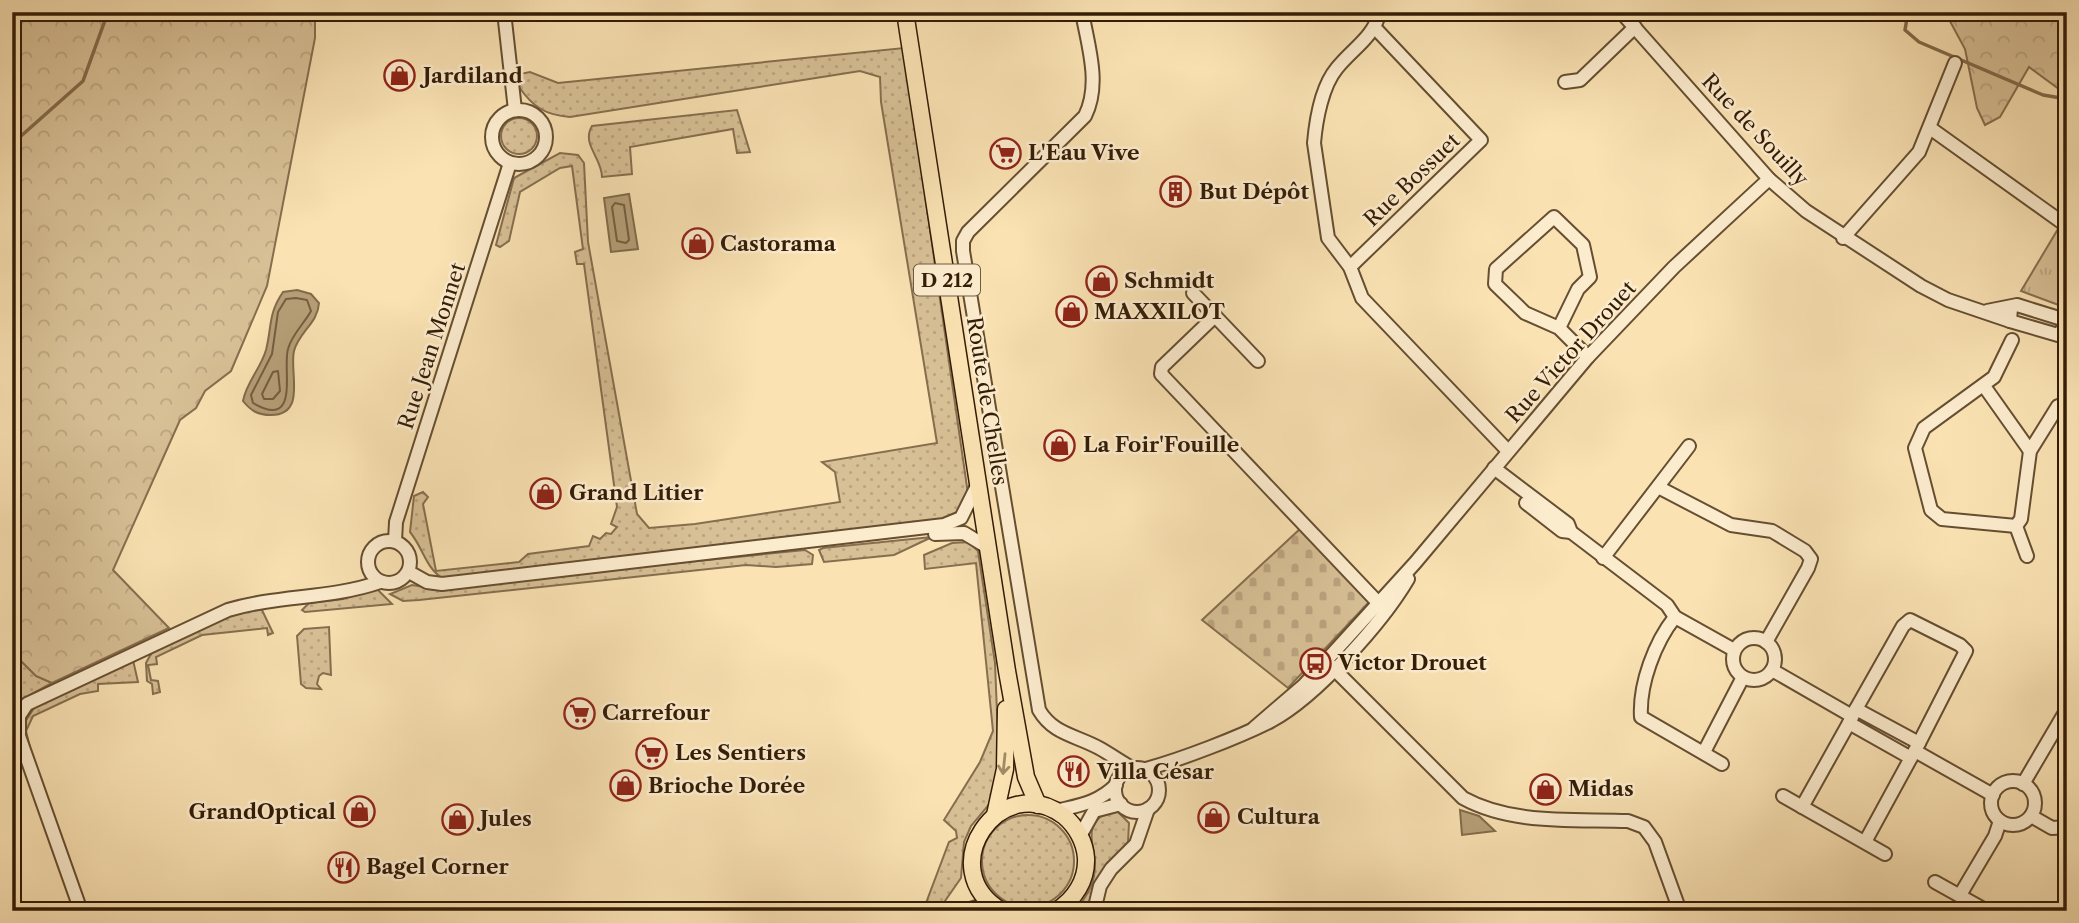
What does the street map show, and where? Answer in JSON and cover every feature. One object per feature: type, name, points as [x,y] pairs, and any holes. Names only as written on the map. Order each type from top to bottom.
[{"type":"main road","name":"Route de Chelles","points":[[905,12],[1007,671],[1026,777],[1038,805]]},
{"type":"main road","name":"Route de Chelles","points":[[995,815],[1005,768],[1007,671]]},
{"type":"main road","points":[[996,907],[975,879],[972,859],[976,839],[995,815],[1016,806],[1038,805],[1056,811],[1080,836],[1086,858],[1076,894],[1062,909]]},
{"type":"street","points":[[504,12],[515,110]]},
{"type":"street","points":[[1082,12],[1094,81],[1093,100],[1085,116],[968,232],[963,241],[963,251],[1039,709],[1045,721],[1059,732],[1139,769],[1158,783]]},
{"type":"street","points":[[1380,12],[1376,29],[1335,70],[1315,129],[1314,142],[1328,238],[1350,267],[1362,298],[1508,451]]},
{"type":"street","name":"Rue de Souilly","points":[[1622,12],[1769,179],[1843,238],[1948,300],[1983,311],[2013,326]]},
{"type":"street","points":[[1565,82],[1580,80],[1635,27]]},
{"type":"street","name":"Rue Bossuet","points":[[1350,267],[1481,140],[1376,29]]},
{"type":"street","points":[[1843,238],[1919,152],[1955,63]]},
{"type":"street","points":[[515,110],[536,115],[545,126],[547,139],[536,159],[528,163],[510,163],[497,153],[492,137],[496,122],[515,110]]},
{"type":"street","points":[[1930,128],[2067,226]]},
{"type":"street","name":"Rue Jean Monnet","points":[[395,541],[396,522],[510,163]]},
{"type":"street","name":"Rue Victor Drouet","points":[[1056,811],[1090,804],[1104,797],[1118,781],[1139,769],[1177,760],[1254,728],[1330,665],[1382,607],[1415,563],[1588,356],[1674,267],[1769,179]]},
{"type":"street","points":[[1559,328],[1577,289],[1590,277],[1583,244],[1554,217],[1496,269],[1495,284],[1525,313],[1559,328],[1588,356]]},
{"type":"street","points":[[1193,293],[1258,361]]},
{"type":"street","points":[[2013,326],[2062,336],[2065,320],[2017,305],[2013,326],[1994,377],[1924,428],[1915,448],[1931,510],[1942,519],[2016,526]]},
{"type":"street","points":[[1215,316],[1162,367],[1161,374],[1382,607]]},
{"type":"street","points":[[1984,386],[2030,451]]},
{"type":"street","points":[[2016,526],[2021,519],[2030,451],[2058,406]]},
{"type":"street","points":[[1603,558],[1689,446]]},
{"type":"street","points":[[1492,471],[1562,531],[1572,532],[1667,606],[1675,617],[1734,650]]},
{"type":"street","points":[[743,551],[955,522],[968,509],[979,481]]},
{"type":"street","points":[[1658,487],[1731,525],[1772,531],[1805,551],[1811,559],[1766,642]]},
{"type":"street","points":[[2016,526],[2027,556]]},
{"type":"street","points":[[408,572],[427,582],[442,584],[743,551],[946,533],[964,533],[989,548]]},
{"type":"street","points":[[80,911],[19,736],[16,711],[35,699],[228,610],[251,603],[354,589],[380,582],[399,581],[408,572],[409,554],[395,541],[375,546],[354,589]]},
{"type":"street","points":[[368,565],[380,582]]},
{"type":"street","points":[[1675,617],[1661,635],[1640,700],[1641,717],[1721,764]]},
{"type":"street","points":[[1802,807],[1903,626],[1910,620],[1919,622],[1966,651],[1865,842]]},
{"type":"street","points":[[1748,639],[1766,642],[1774,652],[1772,670],[1756,680],[1743,677],[1732,662],[1734,650],[1748,639]]},
{"type":"street","points":[[1330,665],[1463,798],[1484,810],[1515,817],[1628,821],[1644,827],[1655,842],[1679,911]]},
{"type":"street","points":[[1772,670],[1993,795]]},
{"type":"street","points":[[1704,752],[1743,677]]},
{"type":"street","points":[[2023,784],[2067,709]]},
{"type":"street","points":[[1110,755],[1125,807],[1139,834]]},
{"type":"street","name":"Rue Victor Drouet","points":[[1094,911],[1100,886],[1111,869],[1129,854],[1148,809],[1158,798],[1158,783],[1177,760]]},
{"type":"street","points":[[2009,782],[2023,784],[2033,794],[2034,809],[2031,816],[2013,825],[2000,821],[1992,809],[1993,795],[2009,782]]},
{"type":"street","points":[[1783,796],[1885,853]]},
{"type":"street","points":[[1080,836],[1094,811],[1125,807],[1148,809]]},
{"type":"street","points":[[2031,816],[2052,828],[2067,827]]},
{"type":"street","points":[[1960,895],[1995,836],[2000,821]]},
{"type":"street","points":[[1935,882],[1987,911]]},
{"type":"street","points":[[964,911],[996,907]]},
{"type":"green space","points":[[12,12],[315,12],[315,38],[267,286],[231,371],[205,391],[196,408],[180,420],[113,570],[169,628],[52,683],[36,676],[12,652]]},
{"type":"green space","points":[[1945,12],[2067,12],[2067,95],[2029,67],[2000,117],[1985,125],[1977,108],[1965,49]]},
{"type":"green space","points":[[904,48],[969,501],[950,522],[442,578],[437,574],[410,532],[414,496],[423,492],[428,497],[423,504],[436,571],[519,562],[528,554],[589,546],[593,536],[600,539],[606,533],[611,534],[617,527],[611,524],[617,507],[584,264],[577,264],[575,252],[583,249],[572,166],[560,168],[520,192],[509,241],[500,247],[496,245],[514,178],[560,153],[578,155],[584,163],[588,242],[637,514],[649,528],[695,524],[840,502],[835,472],[822,462],[937,443],[881,102],[880,77],[860,71],[570,117],[540,109],[519,87],[520,74],[530,72],[558,83]]},
{"type":"green space","points":[[737,110],[750,152],[737,153],[733,129],[630,147],[632,174],[602,177],[590,145],[589,133],[592,126]]},
{"type":"green space","points":[[519,118],[532,123],[537,136],[532,149],[519,154],[506,149],[501,136],[506,123]]},
{"type":"green space","points":[[2058,229],[2067,235],[2067,303],[2064,307],[2021,291]]},
{"type":"green space","points":[[1301,528],[1371,600],[1288,688],[1202,620]]},
{"type":"green space","points":[[932,537],[894,555],[824,562],[819,550],[823,548]]},
{"type":"green space","points":[[968,542],[978,551],[995,663],[999,762],[992,801],[971,826],[964,842],[961,878],[938,911],[923,911],[949,842],[957,838],[956,831],[944,820],[980,762],[993,731],[976,563],[925,569],[924,555],[952,543]]},
{"type":"green space","points":[[805,550],[813,555],[812,564],[776,567],[746,565],[419,600],[403,601],[390,594],[412,585],[431,588]]},
{"type":"green space","points":[[368,589],[377,589],[392,604],[305,612],[302,610],[309,603],[343,599]]},
{"type":"green space","points":[[261,608],[273,633],[268,635],[267,628],[202,635],[156,657],[157,664],[148,665],[151,680],[158,681],[160,692],[153,694],[152,684],[147,681],[146,663],[152,652],[239,612]]},
{"type":"green space","points":[[329,627],[331,675],[323,673],[319,676],[317,684],[321,689],[306,688],[301,684],[297,636],[304,629]]},
{"type":"green space","points":[[12,652],[36,676],[52,683],[12,705]]},
{"type":"green space","points":[[133,660],[138,682],[98,684],[98,691],[80,694],[33,716],[26,731],[30,748],[23,725],[36,705]]},
{"type":"green space","points":[[1108,811],[1118,812],[1129,823],[1128,843],[1099,876],[1087,911],[1076,911],[1093,881],[1094,826]]},
{"type":"green space","points":[[1028,815],[1046,819],[1060,829],[1070,843],[1074,861],[1070,879],[1060,893],[1046,903],[1028,907],[1010,903],[996,893],[986,879],[982,861],[986,843],[996,829],[1010,819]]},
{"type":"water","points":[[629,194],[638,249],[611,252],[604,198]]},
{"type":"water","points":[[297,290],[311,294],[319,303],[315,316],[294,351],[293,400],[289,408],[282,413],[259,413],[243,401],[245,394],[264,357],[278,300],[283,292]]},
{"type":"water","points":[[1460,810],[1479,816],[1495,831],[1462,835]]},
{"type":"waterway","points":[[12,144],[83,81],[108,12]]},
{"type":"waterway","points":[[1908,12],[1905,30],[1919,42],[2043,95],[2067,99]]},
{"type":"place","name":"Jardiland","points":[[400,76]]},
{"type":"place","name":"L'Eau Vive","points":[[1005,153]]},
{"type":"place","name":"But Dépôt","points":[[1176,192]]},
{"type":"place","name":"Castorama","points":[[697,244]]},
{"type":"place","name":"Schmidt","points":[[1101,281]]},
{"type":"place","name":"MAXXILOT","points":[[1071,312]]},
{"type":"place","name":"La Foir'Fouille","points":[[1060,445]]},
{"type":"place","name":"Grand Litier","points":[[546,493]]},
{"type":"place","name":"Victor Drouet","points":[[1315,663]]},
{"type":"place","name":"Carrefour","points":[[579,713]]},
{"type":"place","name":"Les Sentiers","points":[[652,753]]},
{"type":"place","name":"Villa César","points":[[1074,772]]},
{"type":"place","name":"Brioche Dorée","points":[[625,786]]},
{"type":"place","name":"Midas","points":[[1545,789]]},
{"type":"place","name":"GrandOptical","points":[[359,812]]},
{"type":"place","name":"Cultura","points":[[1214,817]]},
{"type":"place","name":"Jules","points":[[457,819]]},
{"type":"place","name":"Bagel Corner","points":[[343,867]]}]
